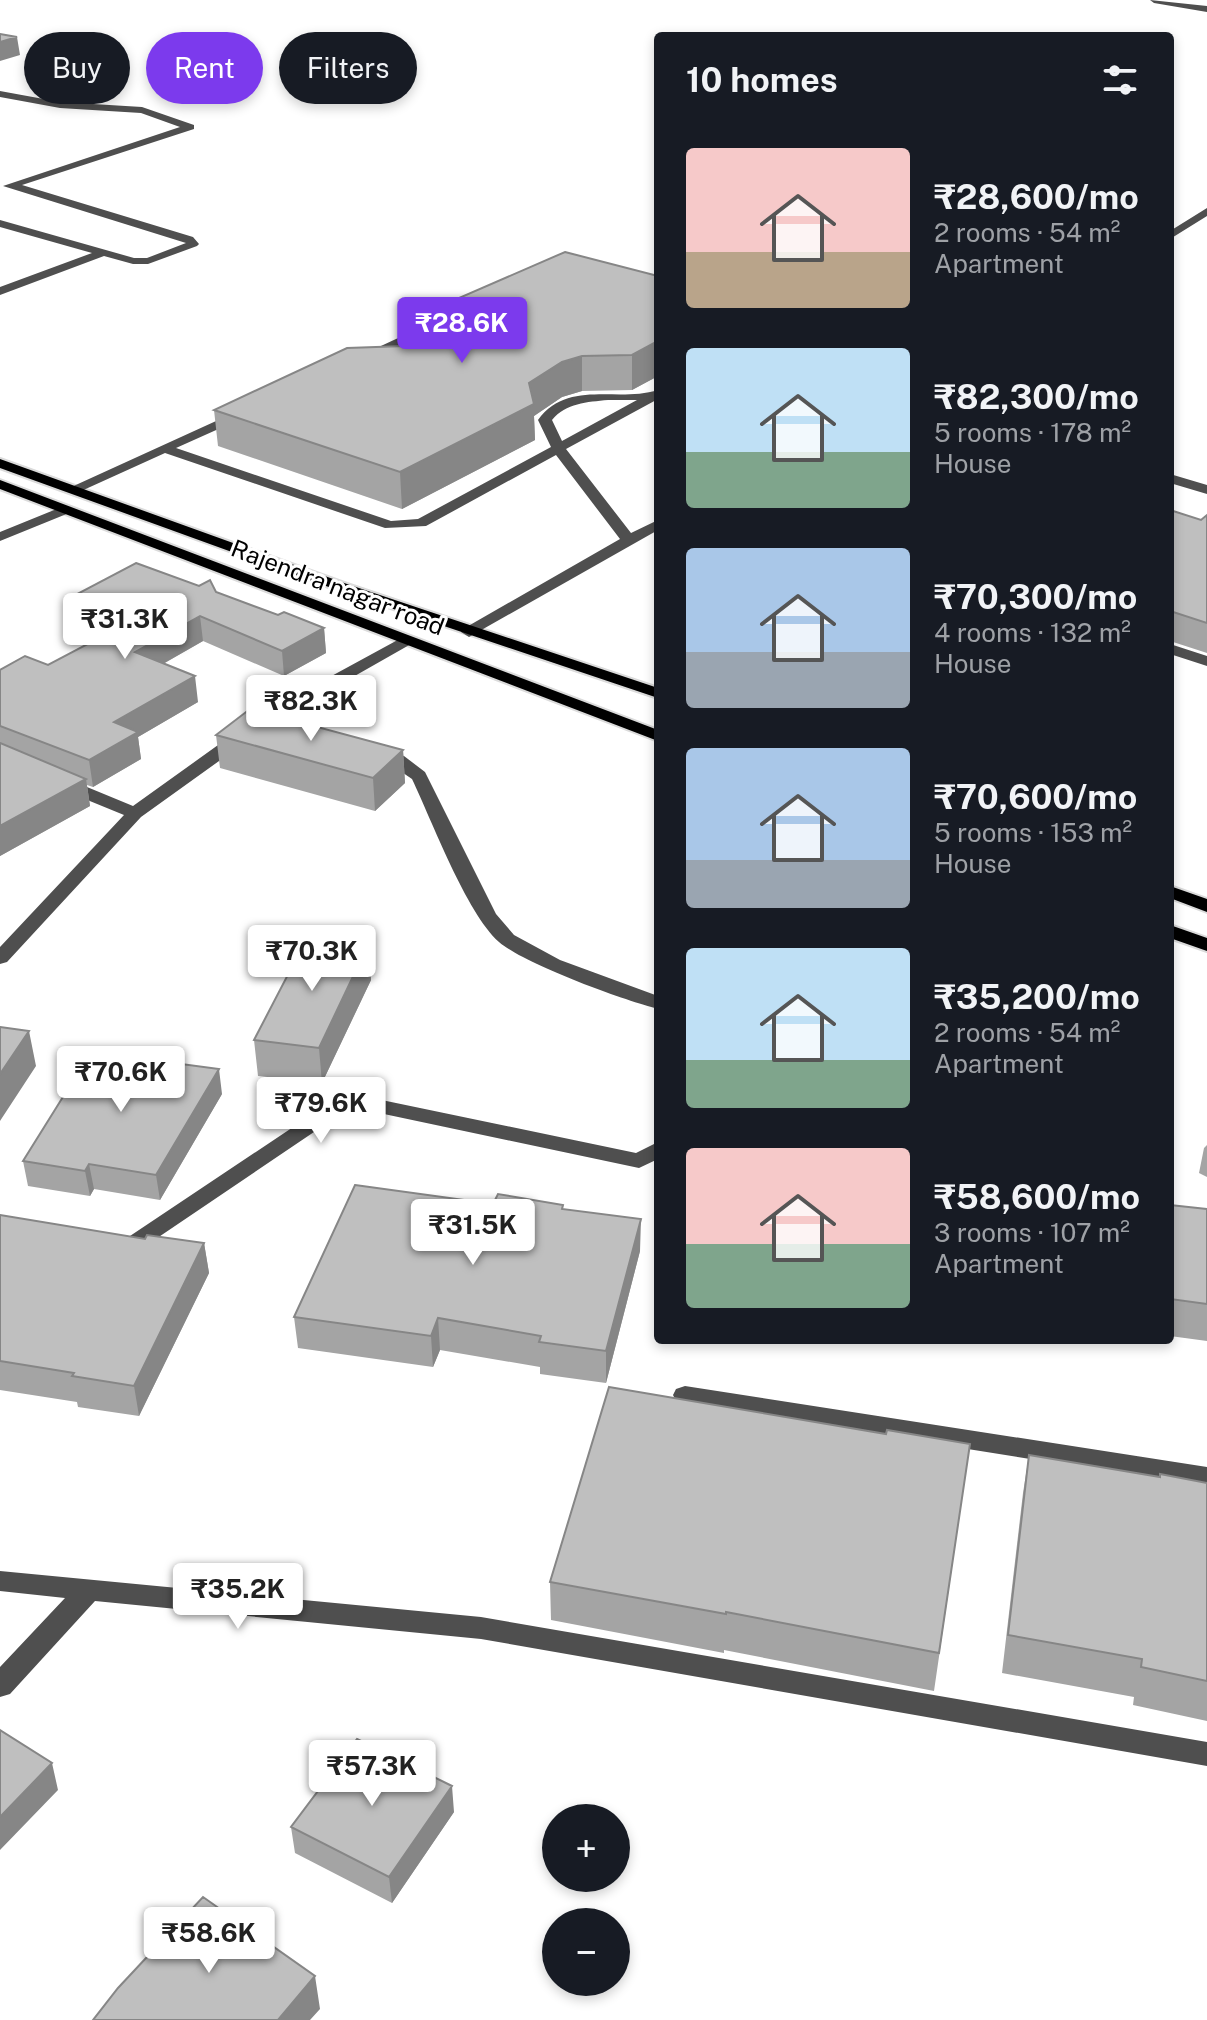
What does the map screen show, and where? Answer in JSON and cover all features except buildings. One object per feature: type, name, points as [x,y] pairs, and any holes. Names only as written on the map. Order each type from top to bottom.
[{"type":"main road","name":"Rajendra nagar road","points":[[0,463],[469,632],[654,692]]},
{"type":"main road","name":"Rajendra nagar road","points":[[0,484],[654,734]]},
{"type":"main road","points":[[311,604],[342,587]]},
{"type":"main road","points":[[1174,894],[1207,906]]},
{"type":"main road","points":[[1174,933],[1207,945]]},
{"type":"street","points":[[1154,0],[1207,9]]},
{"type":"street","points":[[0,94],[60,105],[142,110],[190,127],[5,187]]},
{"type":"street","points":[[0,223],[142,262],[194,242],[5,187]]},
{"type":"street","points":[[1174,233],[1207,211]]},
{"type":"street","points":[[0,291],[103,253]]},
{"type":"street","points":[[352,362],[497,296]]},
{"type":"street","points":[[629,541],[558,448],[545,420],[550,411],[577,399],[654,395]]},
{"type":"street","points":[[163,448],[390,525],[407,525],[421,523],[654,397]]},
{"type":"street","points":[[74,489],[250,409]]},
{"type":"street","points":[[1174,479],[1207,490]]},
{"type":"street","points":[[0,537],[64,510]]},
{"type":"street","points":[[469,632],[654,526]]},
{"type":"street","points":[[0,958],[135,813],[266,719],[405,641]]},
{"type":"street","points":[[1174,650],[1207,661]]},
{"type":"street","points":[[266,719],[296,728]]},
{"type":"street","points":[[369,751],[398,760],[419,776],[487,916],[507,939],[553,964],[654,1002]]},
{"type":"street","points":[[40,774],[135,813]]},
{"type":"street","points":[[101,1239],[130,1246],[348,1100],[639,1161],[654,1152]]},
{"type":"street","points":[[685,1395],[1207,1477]]},
{"type":"street","points":[[0,1581],[87,1592],[481,1628],[1207,1754]]},
{"type":"street","points":[[0,1686],[87,1592]]}]
